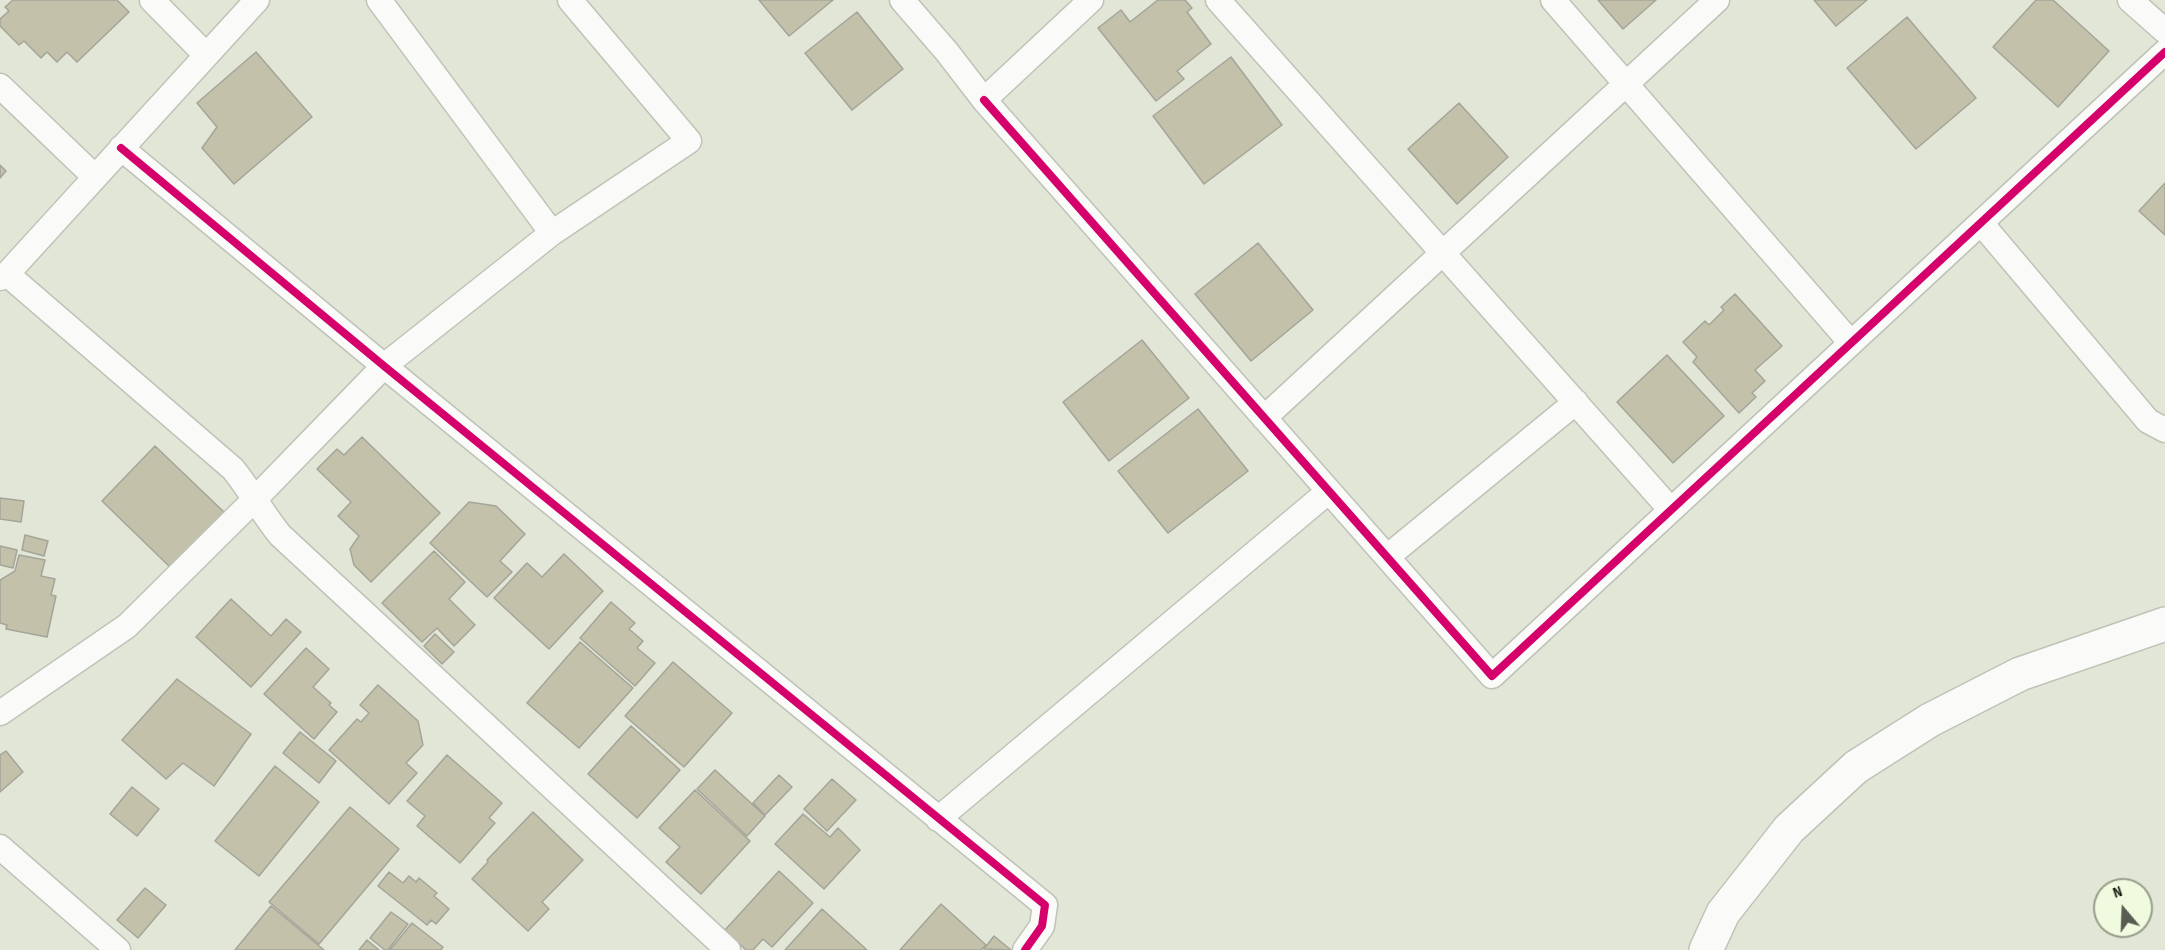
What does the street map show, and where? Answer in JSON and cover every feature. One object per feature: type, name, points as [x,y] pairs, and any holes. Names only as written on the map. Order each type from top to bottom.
[{"type":"highway","points":[[1706,950],[1723,913],[1789,830],[1856,767],[1930,720],[2020,674],[2165,624]]},
{"type":"street","points":[[152,0],[206,55]]},
{"type":"street","points":[[257,0],[4,276],[233,469],[280,535],[728,950]]},
{"type":"street","points":[[379,0],[552,233]]},
{"type":"street","points":[[0,713],[127,626],[384,366],[552,233],[689,141],[570,0]]},
{"type":"street","points":[[902,0],[947,52],[984,100],[1492,676],[2165,52]]},
{"type":"street","points":[[984,100],[1091,0]]},
{"type":"street","points":[[1218,0],[1671,510]]},
{"type":"street","points":[[1553,0],[1851,343]]},
{"type":"street","points":[[1264,418],[1717,0]]},
{"type":"street","points":[[2130,0],[2165,31]]},
{"type":"street","points":[[0,86],[95,177]]},
{"type":"street","points":[[121,148],[384,366],[1045,905],[1042,926],[1025,950]]},
{"type":"street","points":[[1981,223],[2148,421],[2165,430]]},
{"type":"street","points":[[1387,557],[1575,402]]},
{"type":"street","points":[[938,819],[1329,491]]},
{"type":"street","points":[[0,848],[118,950]]},
{"type":"building","points":[[13,0],[117,0],[129,12],[77,62],[67,52],[57,62],[47,52],[41,58],[24,41],[19,45],[0,26],[0,19],[9,11],[5,7]]},
{"type":"building","points":[[759,0],[833,0],[789,36]]},
{"type":"building","points":[[1158,0],[1185,0],[1192,8],[1187,12],[1211,44],[1177,71],[1184,79],[1156,101],[1098,28],[1121,10],[1130,22]]},
{"type":"building","points":[[1598,0],[1656,0],[1623,29]]},
{"type":"building","points":[[1814,0],[1867,0],[1836,26]]},
{"type":"building","points":[[2036,0],[2053,0],[2109,51],[2058,107],[1993,47]]},
{"type":"building","points":[[857,12],[903,69],[852,110],[805,53]]},
{"type":"building","points":[[1907,17],[1976,98],[1916,149],[1847,68]]},
{"type":"building","points":[[256,52],[312,117],[234,184],[202,148],[217,127],[197,103]]},
{"type":"building","points":[[1231,57],[1282,125],[1204,184],[1153,116]]},
{"type":"building","points":[[1459,103],[1508,157],[1457,204],[1408,149]]},
{"type":"building","points":[[0,165],[6,171],[0,178]]},
{"type":"building","points":[[2165,183],[2165,235],[2139,211]]},
{"type":"building","points":[[1258,243],[1313,310],[1251,361],[1195,294]]},
{"type":"building","points":[[1735,294],[1782,346],[1755,370],[1765,381],[1752,393],[1756,397],[1739,413],[1693,362],[1697,357],[1683,342],[1705,321],[1709,325],[1724,310],[1721,307]]},
{"type":"building","points":[[1142,340],[1189,398],[1109,461],[1063,402]]},
{"type":"building","points":[[1667,355],[1724,416],[1673,463],[1617,402]]},
{"type":"building","points":[[1198,409],[1248,471],[1168,533],[1118,471]]},
{"type":"building","points":[[362,437],[440,513],[371,582],[354,565],[350,549],[359,536],[338,516],[351,502],[317,469],[337,449],[344,455]]},
{"type":"building","points":[[155,446],[225,513],[171,568],[102,501]]},
{"type":"building","points":[[0,498],[24,501],[21,522],[0,519]]},
{"type":"building","points":[[469,502],[496,506],[525,534],[500,561],[512,572],[487,597],[430,543]]},
{"type":"building","points":[[25,535],[48,541],[44,556],[22,550]]},
{"type":"building","points":[[0,546],[17,550],[13,568],[0,565]]},
{"type":"building","points":[[434,551],[465,582],[449,599],[475,625],[454,646],[437,628],[422,642],[382,603]]},
{"type":"building","points":[[564,554],[603,591],[549,649],[494,598],[527,563],[542,577]]},
{"type":"building","points":[[19,555],[45,560],[41,576],[55,579],[51,595],[56,596],[47,637],[6,629],[7,625],[0,623],[0,580],[15,571]]},
{"type":"building","points":[[231,599],[271,636],[286,619],[301,632],[251,687],[196,637]]},
{"type":"building","points":[[611,602],[635,623],[629,629],[643,641],[637,648],[655,663],[635,686],[580,638]]},
{"type":"building","points":[[435,634],[454,652],[442,664],[424,646]]},
{"type":"building","points":[[580,642],[633,688],[579,748],[527,703]]},
{"type":"building","points":[[306,648],[329,669],[313,687],[331,703],[329,705],[337,712],[314,739],[264,694]]},
{"type":"building","points":[[673,662],[732,713],[684,767],[625,716]]},
{"type":"building","points":[[177,679],[251,734],[214,786],[183,763],[166,779],[122,740]]},
{"type":"building","points":[[378,685],[418,721],[423,745],[406,763],[417,773],[389,804],[329,750],[357,719],[361,722],[369,713],[360,705]]},
{"type":"building","points":[[631,726],[680,770],[637,818],[588,774]]},
{"type":"building","points":[[300,732],[336,761],[319,783],[283,753]]},
{"type":"building","points":[[6,751],[23,772],[0,792],[0,755]]},
{"type":"building","points":[[447,755],[502,803],[489,818],[495,823],[460,863],[417,826],[425,816],[407,801]]},
{"type":"building","points":[[275,766],[319,802],[259,876],[215,841]]},
{"type":"building","points":[[715,770],[765,816],[747,836],[697,789]]},
{"type":"building","points":[[779,775],[792,787],[765,815],[753,803]]},
{"type":"building","points":[[832,779],[856,800],[827,831],[804,809]]},
{"type":"building","points":[[132,787],[159,809],[137,836],[110,814]]},
{"type":"building","points":[[695,790],[750,841],[701,894],[666,862],[680,847],[659,828]]},
{"type":"building","points":[[350,807],[399,849],[319,944],[269,902]]},
{"type":"building","points":[[533,812],[583,860],[542,902],[549,909],[528,931],[472,879]]},
{"type":"building","points":[[803,814],[830,837],[838,828],[860,850],[824,889],[775,844]]},
{"type":"building","points":[[779,871],[813,903],[772,947],[763,939],[753,950],[746,950],[725,930]]},
{"type":"building","points":[[389,872],[403,883],[409,876],[416,882],[419,878],[437,893],[434,896],[449,909],[436,924],[431,920],[427,925],[378,886]]},
{"type":"building","points":[[145,888],[166,905],[138,938],[117,920]]},
{"type":"building","points":[[941,904],[986,945],[981,950],[900,950]]},
{"type":"building","points":[[271,906],[324,950],[235,950]]},
{"type":"building","points":[[822,909],[867,950],[785,950]]},
{"type":"building","points":[[391,912],[408,924],[388,950],[385,950],[370,938]]},
{"type":"building","points":[[412,923],[443,947],[441,950],[390,950]]},
{"type":"building","points":[[994,936],[1011,950],[984,949]]},
{"type":"building","points":[[367,940],[379,950],[359,950]]},
{"type":"cycle path","points":[[984,100],[1492,676],[2165,52]]},
{"type":"cycle path","points":[[121,148],[384,366],[1045,905],[1042,926],[1025,950]]}]
